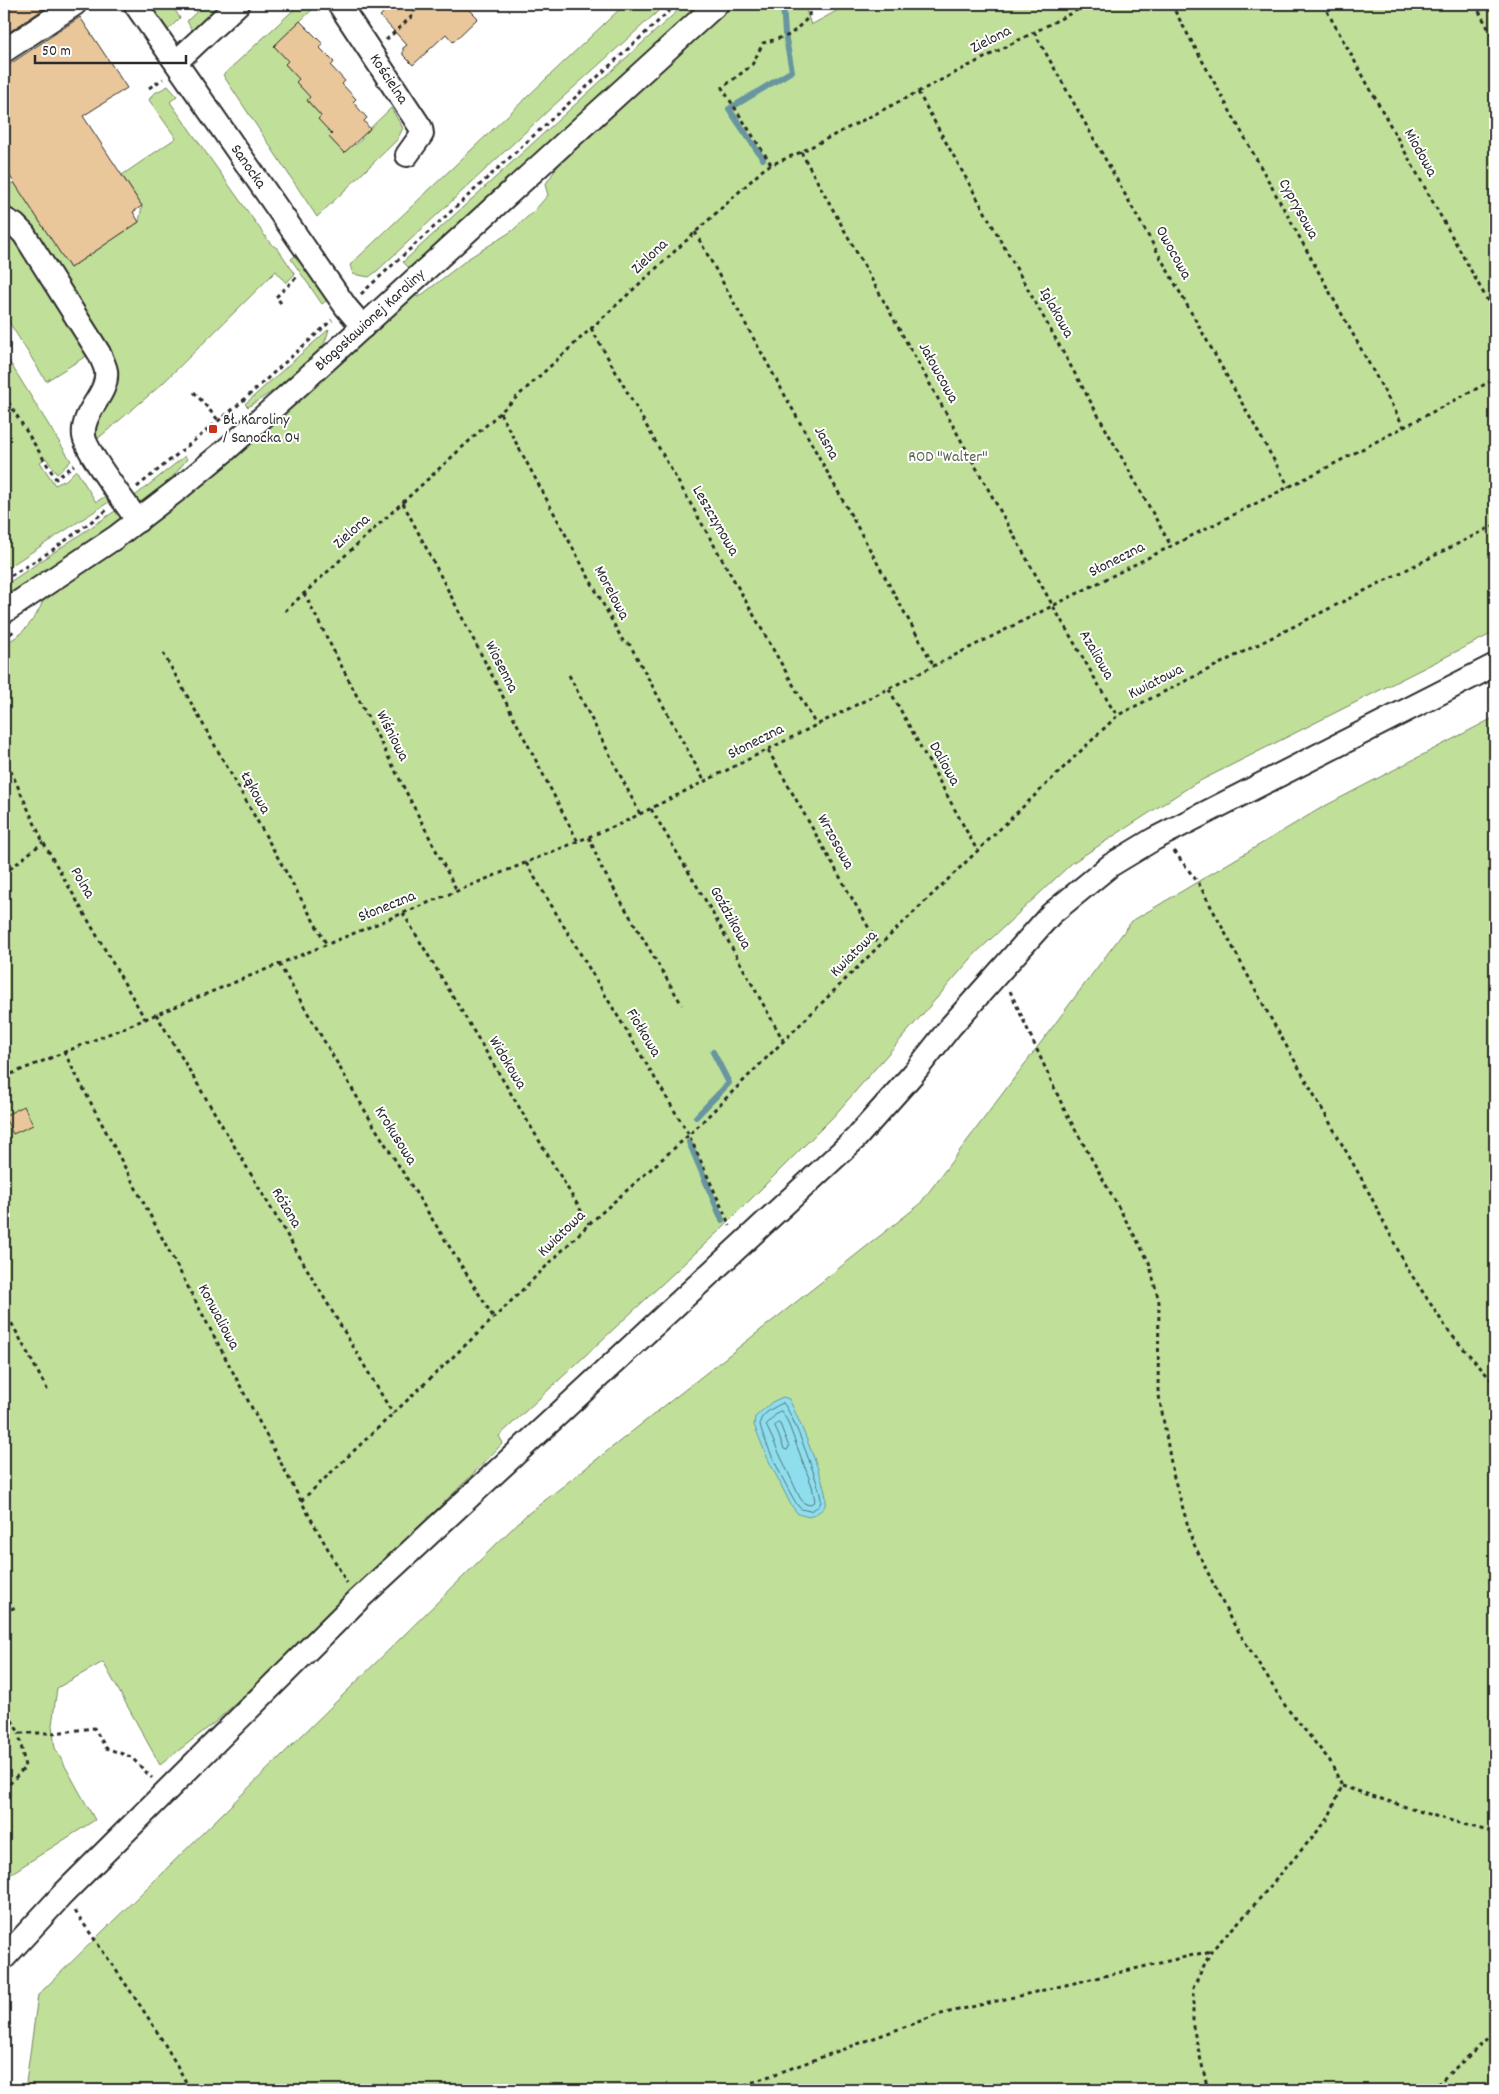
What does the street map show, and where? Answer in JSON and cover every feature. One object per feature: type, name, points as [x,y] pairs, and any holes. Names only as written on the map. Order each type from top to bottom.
[{"type":"street","points":[[4,51],[75,4]]},
{"type":"street","name":"Sanocka","points":[[135,4],[342,302],[363,327]]},
{"type":"street","points":[[176,62],[238,4]]},
{"type":"street","name":"Kościelna","points":[[339,4],[421,128],[422,134],[406,155]]},
{"type":"street","name":"Błogosławionej Karoliny","points":[[4,612],[138,520],[227,449],[717,4]]},
{"type":"street","points":[[4,219],[15,225],[24,234],[99,353],[106,370],[106,380],[100,394],[86,416],[84,438],[138,520]]},
{"type":"street","points":[[4,1958],[34,1928],[63,1894],[358,1600],[855,1139],[1051,914],[1111,865],[1162,834],[1495,665]]},
{"type":"path","points":[[382,43],[412,16],[418,4]]},
{"type":"path","points":[[370,286],[677,4]]},
{"type":"path","points":[[771,164],[722,88],[752,65],[763,43],[790,35],[810,17],[810,4]]},
{"type":"path","name":"Zielona","points":[[285,611],[771,164],[801,152],[1088,4]]},
{"type":"path","name":"Cyprysowa","points":[[1171,4],[1404,427]]},
{"type":"path","name":"Miodowa","points":[[1323,4],[1495,314]]},
{"type":"path","points":[[1475,4],[1495,41]]},
{"type":"path","name":"Owocowa","points":[[1034,32],[1289,487]]},
{"type":"path","points":[[148,88],[162,79]]},
{"type":"path","name":"Iglakowa","points":[[918,92],[1171,546]]},
{"type":"path","name":"Jałowcowa","points":[[801,152],[1053,606]]},
{"type":"path","name":"Jasna","points":[[695,232],[934,666]]},
{"type":"path","points":[[281,303],[276,298],[299,275]]},
{"type":"path","points":[[4,580],[51,550],[123,499],[219,420],[330,323]]},
{"type":"path","name":"Leszczynowa","points":[[591,328],[816,726]]},
{"type":"path","name":"Słoneczna","points":[[4,1077],[578,842],[651,809],[1289,487],[1495,379]]},
{"type":"path","points":[[194,392],[219,420]]},
{"type":"path","points":[[4,395],[56,479],[77,463]]},
{"type":"path","name":"Morelowa","points":[[500,413],[623,641],[630,645],[704,782]]},
{"type":"path","name":"Wiosenna","points":[[403,503],[578,842]]},
{"type":"path","name":"Kwiatowa","points":[[301,1501],[494,1318],[589,1224],[689,1135],[879,946],[1118,715],[1495,525]]},
{"type":"path","name":"Wiśniowa","points":[[304,593],[457,891]]},
{"type":"path","name":"Azaliowa","points":[[1053,606],[1113,710],[1118,715]]},
{"type":"path","name":"Łąkowa","points":[[162,653],[327,945]]},
{"type":"path","points":[[568,675],[640,814]]},
{"type":"path","name":"Daliowa","points":[[889,689],[978,852]]},
{"type":"path","name":"Wrzosowa","points":[[768,750],[879,946]]},
{"type":"path","name":"Polna","points":[[4,756],[44,842],[145,1019]]},
{"type":"path","name":"Goździkowa","points":[[651,809],[707,903],[784,1041]]},
{"type":"path","points":[[1162,834],[1199,884],[1270,1017],[1364,1183],[1407,1268],[1449,1332],[1495,1384]]},
{"type":"path","points":[[589,837],[601,867],[682,1005]]},
{"type":"path","points":[[4,874],[44,842]]},
{"type":"path","name":"Fiołkowa","points":[[526,863],[689,1135],[727,1222]]},
{"type":"path","name":"Widokowa","points":[[403,914],[589,1224]]},
{"type":"path","name":"Krokusowa","points":[[279,964],[374,1126],[494,1318]]},
{"type":"path","points":[[1001,970],[1065,1110],[1149,1262],[1159,1302],[1158,1390],[1172,1474],[1192,1540],[1230,1618],[1286,1708],[1330,1761],[1342,1786],[1421,1812],[1495,1833]]},
{"type":"path","name":"Różana","points":[[156,1014],[394,1414]]},
{"type":"path","name":"Konwaliowa","points":[[64,1052],[301,1501],[348,1583]]},
{"type":"path","points":[[4,1309],[48,1391]]},
{"type":"path","points":[[4,1613],[17,1606]]},
{"type":"path","points":[[4,1706],[19,1733],[25,1767],[4,1790]]},
{"type":"path","points":[[4,1724],[12,1720]]},
{"type":"path","points":[[19,1733],[53,1733],[94,1728],[106,1748],[130,1757],[166,1791]]},
{"type":"path","points":[[1208,2090],[1193,2027],[1193,1988],[1212,1951],[1328,1819],[1342,1786]]},
{"type":"path","points":[[63,1894],[132,1993],[174,2059],[190,2090]]},
{"type":"path","points":[[738,2090],[748,2084],[937,2015],[1212,1951]]},
{"type":"path","points":[[1431,2090],[1491,2036],[1495,2035]]},
{"type":"green space","points":[[147,4],[171,4],[180,18],[168,30]]},
{"type":"green space","points":[[205,4],[224,4],[193,32],[187,21]]},
{"type":"green space","points":[[300,4],[318,4],[274,46],[288,61],[285,64],[299,79],[296,82],[310,97],[307,101],[321,116],[318,119],[332,134],[329,137],[344,153],[354,143],[355,145],[362,139],[361,137],[391,108],[403,128],[397,140],[317,217],[223,75]]},
{"type":"green space","points":[[625,4],[666,4],[551,108],[377,271],[369,277],[353,274],[350,265]]},
{"type":"green space","points":[[685,4],[700,4],[410,269],[403,262]]},
{"type":"green space","name":"ROD \"Walter\"","points":[[732,4],[804,4],[811,25],[849,4],[1495,4],[1495,632],[1194,784],[1072,863],[976,953],[833,1117],[720,1230],[499,1436],[503,1443],[466,1481],[250,1690],[214,1723],[160,1765],[103,1662],[57,1688],[52,1725],[55,1748],[95,1820],[4,1878],[4,644],[11,641],[28,626],[43,601],[122,545],[257,437],[413,295],[419,297],[469,258],[512,231],[548,195],[545,185],[564,157]]},
{"type":"green space","points":[[168,86],[177,96],[170,102],[270,243],[278,249],[295,274],[286,283],[276,271],[161,385],[95,441],[92,435],[112,379],[4,211],[4,188],[14,182],[70,268],[139,222],[142,206],[122,175],[176,138],[149,100],[153,94]]},
{"type":"green space","points":[[4,225],[91,353],[46,381],[4,314]]},
{"type":"green space","points":[[298,254],[323,290],[327,300],[322,304],[291,259]]},
{"type":"green space","points":[[329,329],[325,342],[308,364],[248,407],[245,404]]},
{"type":"green space","points":[[4,353],[71,461],[57,474],[46,458],[40,462],[55,485],[66,480],[76,470],[96,502],[107,495],[112,500],[4,570]]},
{"type":"green space","points":[[185,456],[187,459],[156,493],[142,502],[131,499]]},
{"type":"green space","points":[[121,507],[120,519],[113,525],[4,598],[4,586]]},
{"type":"green space","points":[[1495,717],[1495,2090],[25,2090],[38,1995],[525,1516],[919,1205],[1132,921],[1321,808]]},
{"type":"water","points":[[783,1397],[789,1399],[811,1451],[825,1494],[826,1502],[824,1507],[809,1517],[798,1514],[791,1505],[767,1457],[754,1425],[755,1417],[772,1402]]},
{"type":"building","points":[[4,4],[45,4],[47,7],[6,34],[4,30]]},
{"type":"building","points":[[392,4],[458,4],[463,9],[466,6],[478,18],[453,42],[446,34],[413,65],[403,55],[403,48],[407,45],[380,16]]},
{"type":"building","points":[[80,17],[127,88],[83,116],[142,206],[133,212],[139,222],[70,268],[4,167],[4,68]]},
{"type":"building","points":[[300,21],[323,44],[320,48],[334,62],[331,66],[345,81],[342,84],[356,99],[353,102],[367,118],[364,121],[370,129],[344,153],[329,137],[332,134],[318,119],[321,116],[307,100],[310,97],[296,82],[299,79],[285,64],[288,61],[274,46]]},
{"type":"building","points":[[24,1106],[33,1125],[13,1134],[4,1116]]},
{"type":"waterway","points":[[783,4],[785,34]]},
{"type":"waterway","points":[[729,109],[792,71],[786,39]]},
{"type":"waterway","points":[[731,112],[763,159]]},
{"type":"waterway","points":[[696,1117],[729,1083],[713,1052]]},
{"type":"waterway","points":[[689,1142],[722,1220]]},
{"type":"place","name":"Bł. Karoliny / Sanocka 04","points":[[213,429]]}]
